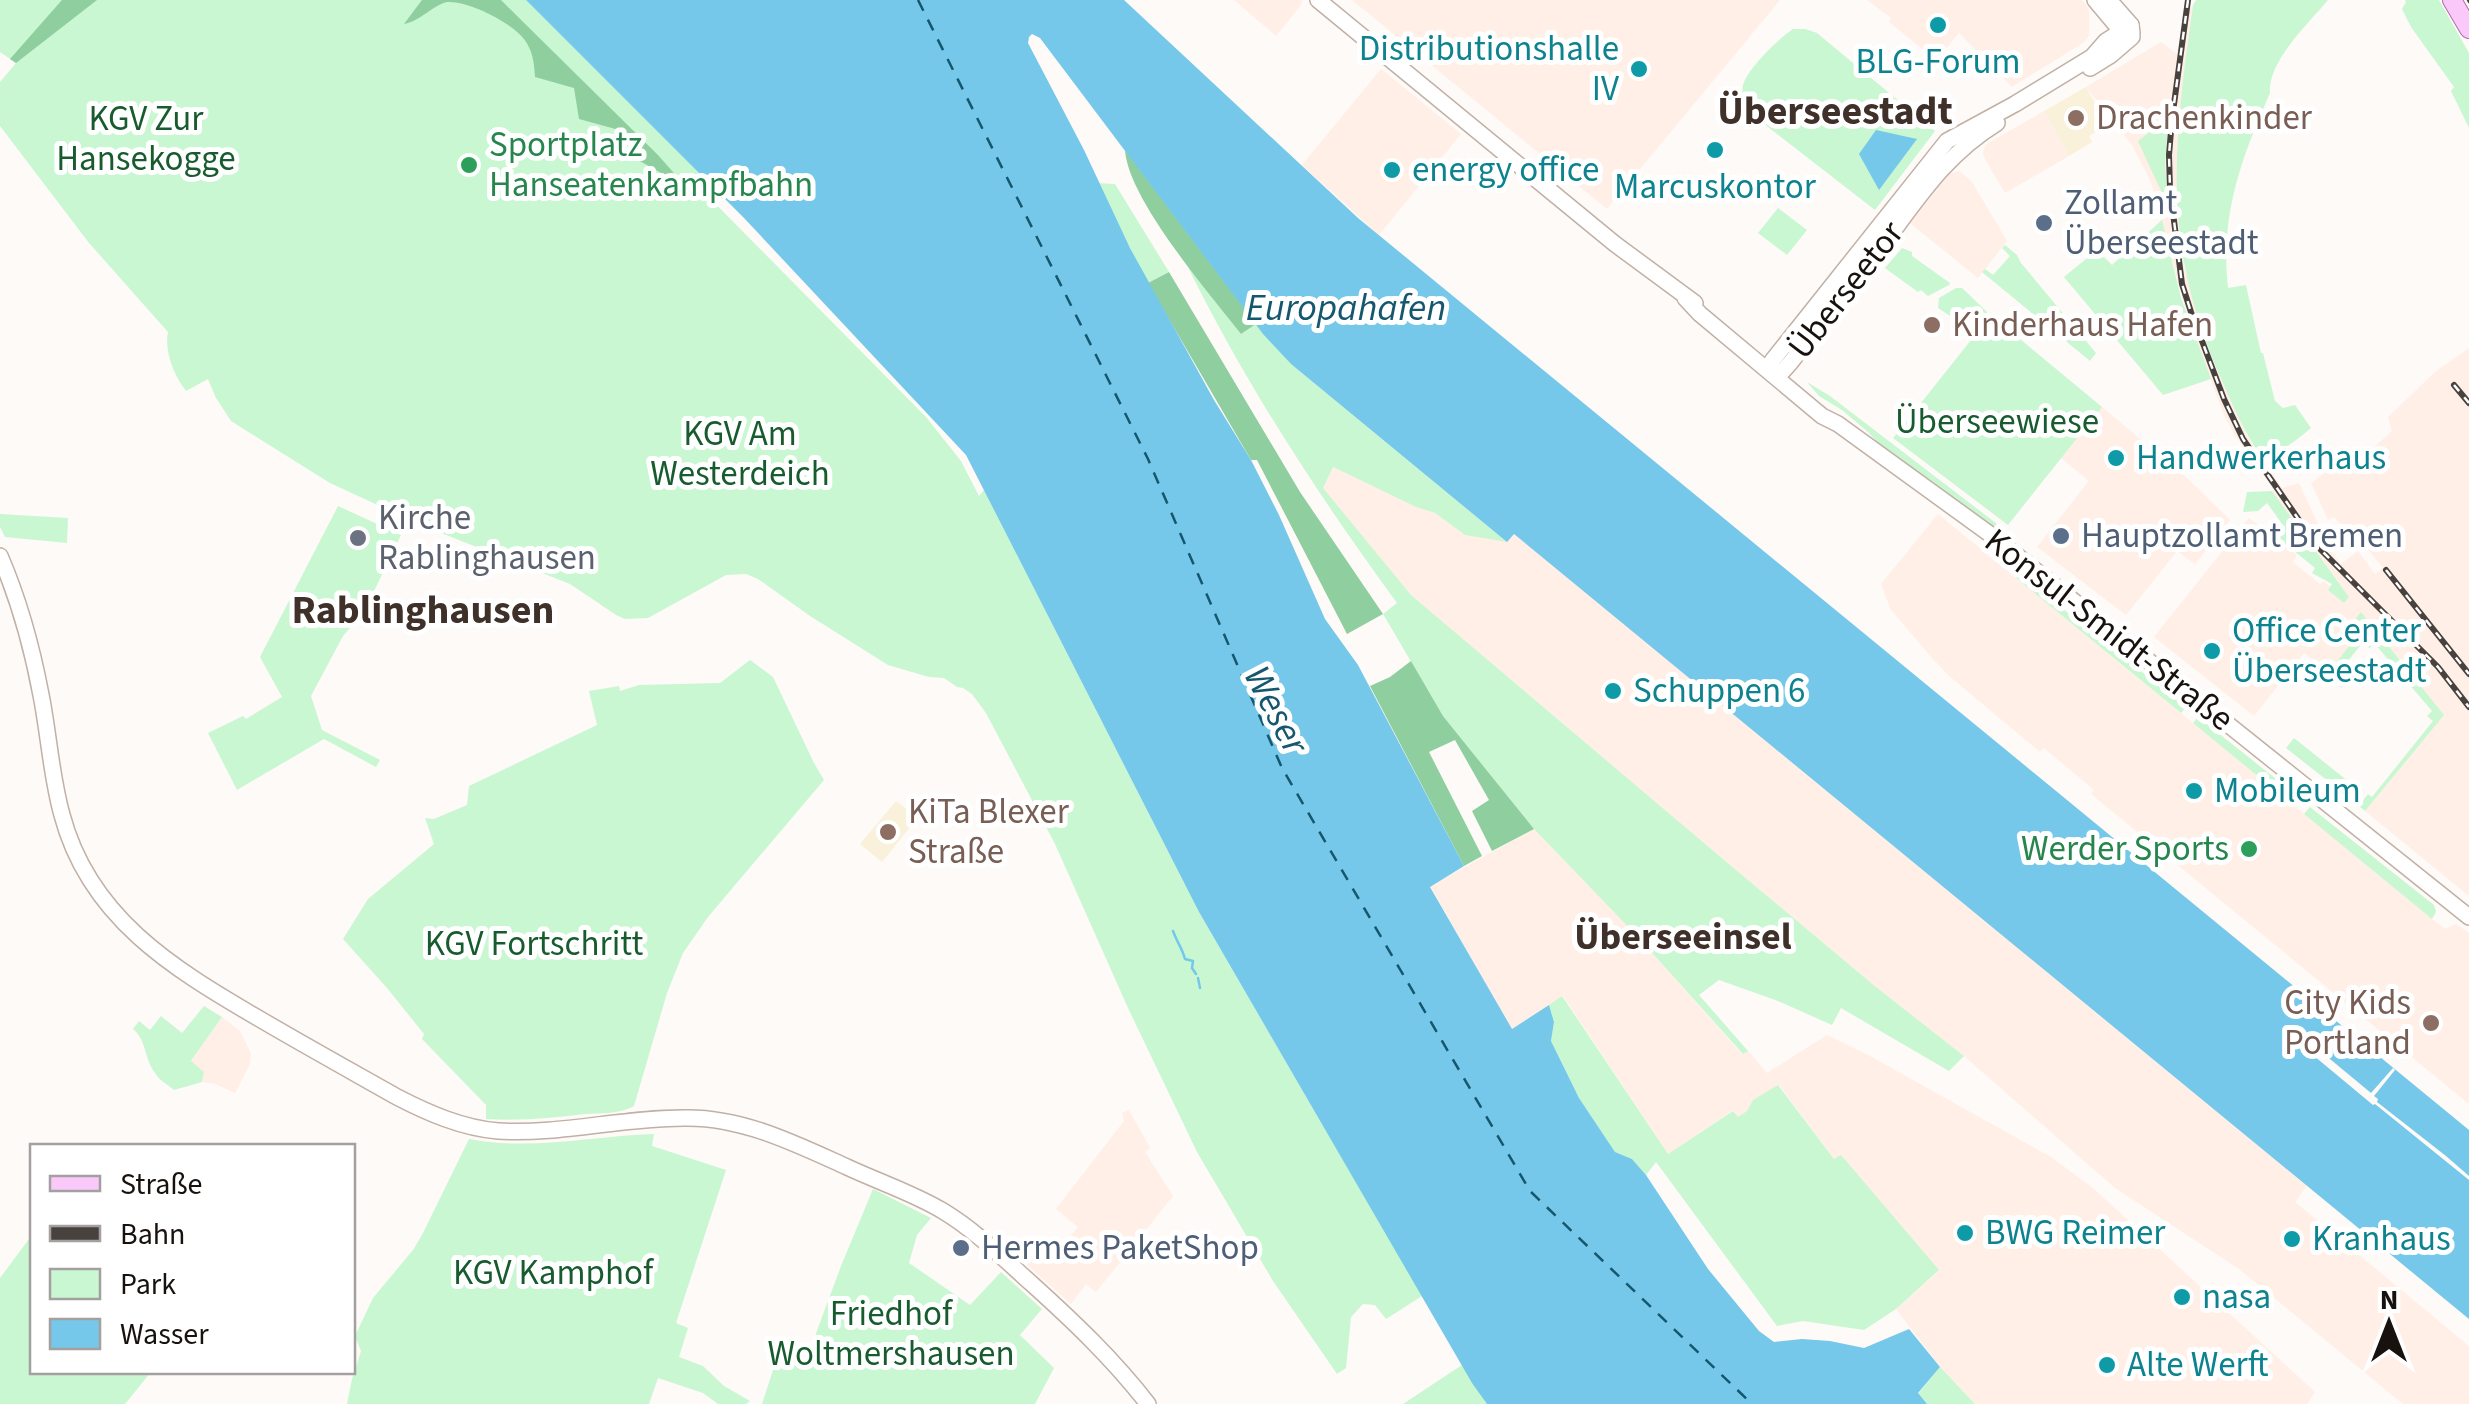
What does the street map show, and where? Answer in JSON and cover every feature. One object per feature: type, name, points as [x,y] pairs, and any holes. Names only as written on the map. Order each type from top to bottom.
[{"type":"main road","points":[[2452,0],[2469,29]]},
{"type":"street","name":"Konsul-Smidt-Straße","points":[[1318,0],[1700,314],[1776,369],[1822,416],[1990,535],[2469,917]]},
{"type":"street","points":[[2095,0],[2128,31]]},
{"type":"street","points":[[2109,0],[2128,31]]},
{"type":"street","name":"Überseetor","points":[[1776,369],[1947,141],[2015,104],[2092,57],[2106,41],[2128,31]]},
{"type":"street","points":[[0,556],[24,621],[68,836],[80,864],[111,909],[146,945],[225,999],[424,1112],[495,1130],[691,1118],[752,1128],[810,1149],[937,1208],[960,1223],[1084,1331],[1148,1404]]},
{"type":"shaded area","points":[[1234,0],[1302,0],[1276,36]]},
{"type":"shaded area","points":[[1352,0],[1780,0],[1607,209]]},
{"type":"shaded area","points":[[1867,0],[2082,0],[2089,9],[2089,36],[2012,87],[1959,33],[1936,60]]},
{"type":"shaded area","points":[[2193,5],[2178,130],[2177,183],[2185,271],[2215,363],[2247,436],[2282,488],[2299,483],[2330,550],[2341,564],[2358,551],[2375,574],[2383,568],[2334,517],[2328,520],[2311,483],[2366,445],[2372,449],[2392,431],[2388,417],[2435,372],[2469,348],[2469,896],[2365,811],[2444,715],[2374,629],[2335,677],[2304,653],[2254,716],[2154,637],[2249,518],[2297,555],[2293,562],[2320,584],[2323,581],[2331,587],[2329,590],[2344,602],[2349,597],[2272,491],[2225,417],[2189,323],[2151,182],[2132,145],[2086,87],[2161,42],[2177,54],[2183,17]],"holes":[[[2169,111],[2165,164],[2166,201],[2139,141]]]},
{"type":"shaded area","points":[[1381,69],[1461,134],[1379,235],[1302,165]]},
{"type":"shaded area","name":"Drachenkinder","points":[[2086,87],[2108,125],[2089,136],[2092,142],[2069,156],[2044,111]]},
{"type":"shaded area","points":[[2044,111],[2069,156],[2005,193],[1986,161],[1985,147]]},
{"type":"shaded area","points":[[1959,171],[1972,182],[2007,241],[1978,278],[1910,223],[1949,174]]},
{"type":"shaded area","points":[[2102,407],[2230,520],[2195,564],[2177,551],[2126,615],[2037,547],[2089,481],[2061,458]]},
{"type":"shaded area","points":[[1333,467],[1435,513],[1465,535],[1513,533],[2307,1186],[2295,1202],[2469,1346],[2469,1404],[2403,1404],[2239,1269],[2115,1188],[1964,1056],[1876,987],[1411,595],[1322,488]]},
{"type":"shaded area","points":[[1938,514],[2432,919],[2445,929],[2456,924],[2469,933],[2469,1104],[2091,794],[2094,790],[2044,748],[2040,752],[1933,659],[1891,610],[1881,584]]},
{"type":"shaded area","name":"KiTa Blexer Straße","points":[[896,801],[913,814],[915,821],[882,862],[860,844]]},
{"type":"shaded area","points":[[1534,829],[1742,1054],[1748,1051],[1767,1073],[1827,1035],[2051,1157],[2093,1188],[2315,1392],[2307,1404],[1975,1404],[1940,1367],[1896,1309],[1939,1271],[1840,1156],[1835,1160],[1779,1085],[1753,1100],[1738,1118],[1732,1111],[1668,1154],[1563,996],[1512,1030],[1430,886]]},
{"type":"shaded area","points":[[222,1017],[240,1031],[251,1054],[235,1093],[202,1082],[204,1072],[191,1062]]},
{"type":"shaded area","points":[[1129,1110],[1150,1148],[1145,1152],[1173,1196],[1096,1292],[1086,1284],[1071,1304],[1025,1263],[1042,1242],[1056,1255],[1078,1227],[1056,1209],[1124,1121],[1122,1113]]},
{"type":"green space","points":[[0,0],[526,0],[701,175],[695,183],[926,417],[961,461],[979,496],[984,490],[1199,912],[1422,1296],[1386,1319],[1375,1305],[1363,1304],[1351,1317],[1346,1368],[1337,1374],[1273,1281],[1197,1152],[1055,844],[986,713],[972,694],[944,678],[888,665],[746,574],[726,575],[648,618],[625,619],[570,584],[421,525],[330,483],[231,421],[208,379],[186,391],[171,363],[168,332],[89,243],[0,126],[0,82],[16,63],[0,52]]},
{"type":"green space","points":[[62,0],[97,0],[16,63],[10,59]]},
{"type":"green space","points":[[422,0],[501,0],[658,155],[679,183],[638,160],[619,130],[579,119],[574,88],[535,77],[527,44],[500,20],[466,5],[447,2],[404,24]]},
{"type":"green space","points":[[2196,0],[2328,0],[2275,69],[2230,212],[2228,288],[2246,285],[2275,401],[2283,408],[2295,405],[2311,428],[2282,449],[2261,456],[2238,416],[2209,349],[2192,298],[2180,239],[2178,138],[2188,38]]},
{"type":"green space","points":[[2405,0],[2439,0],[2469,53],[2469,128],[2451,91],[2454,87],[2402,9]]},
{"type":"green space","points":[[1793,29],[1817,33],[1935,131],[1875,210],[1746,110],[1742,92],[1746,78],[1764,54]]},
{"type":"green space","points":[[2167,110],[2165,164],[2168,206],[2138,141]]},
{"type":"green space","points":[[1125,150],[1256,324],[1241,334],[1191,271],[1140,194]]},
{"type":"green space","points":[[1097,183],[1115,184],[1169,272],[1148,283]]},
{"type":"green space","points":[[1778,208],[1807,230],[1787,255],[1758,233]]},
{"type":"green space","points":[[2162,220],[2181,298],[2211,379],[2163,395],[2064,277],[2097,250],[2112,265]]},
{"type":"green space","points":[[2005,245],[2096,353],[2090,361],[1982,272],[1985,269],[1993,275],[2010,256],[2002,248]]},
{"type":"green space","points":[[1902,248],[1912,252],[1949,285],[1928,296],[1885,268]]},
{"type":"green space","points":[[1185,261],[1241,334],[1256,324],[1291,364],[1507,542],[1465,535],[1435,513],[1333,467],[1323,488],[1411,595],[1876,987],[1964,1056],[1949,1071],[1841,1008],[1832,1025],[1719,980],[1699,995],[1748,1051],[1743,1054],[1534,829],[1443,716],[1383,614],[1397,603],[1284,437]]},
{"type":"green space","points":[[1169,272],[1300,492],[1383,614],[1347,634],[1257,460],[1251,460],[1148,283]]},
{"type":"green space","points":[[1962,288],[1987,312],[1970,329],[1938,308],[1939,298]]},
{"type":"green space","name":"Überseewiese","points":[[1991,315],[2102,407],[2008,525],[1893,438]]},
{"type":"green space","points":[[1807,382],[1997,524],[1995,528],[1888,454],[1868,432],[1819,396]]},
{"type":"green space","points":[[2272,491],[2349,597],[2344,603],[2328,590],[2332,584],[2312,573],[2315,568],[2277,537],[2285,528],[2267,503],[2258,511],[2243,512],[2247,492]]},
{"type":"green space","points":[[338,506],[401,535],[364,612],[343,636],[311,696],[322,730],[380,760],[376,767],[324,739],[237,790],[208,733],[243,716],[246,719],[282,697],[260,657]]},
{"type":"green space","points":[[0,514],[68,518],[67,543],[5,537]]},
{"type":"green space","points":[[2018,573],[2186,707],[2181,713],[2015,577]]},
{"type":"green space","points":[[2361,612],[2444,715],[2365,811],[2359,806],[2368,794],[2372,797],[2433,721],[2427,716],[2432,711],[2375,644],[2369,648],[2362,643],[2336,676],[2345,684],[2342,688],[2319,664],[2322,661],[2332,668],[2366,629],[2356,618]]},
{"type":"green space","name":"KGV Fortschritt","points":[[750,660],[773,677],[824,780],[708,917],[683,953],[667,993],[634,1106],[611,1113],[486,1119],[486,1105],[422,1039],[424,1034],[343,939],[368,899],[434,844],[425,818],[434,819],[467,805],[469,786],[597,725],[589,691],[619,686],[620,691],[639,685],[720,683]]},
{"type":"green space","points":[[1411,661],[1443,716],[1534,829],[1492,851],[1472,811],[1489,800],[1455,740],[1429,752],[1482,856],[1464,866],[1370,686]]},
{"type":"green space","points":[[2198,717],[2295,794],[2288,801],[2193,723]]},
{"type":"green space","points":[[2294,738],[2364,794],[2356,803],[2286,748]]},
{"type":"green space","points":[[2310,807],[2434,905],[2432,919],[2304,814]]},
{"type":"green space","points":[[1562,996],[1668,1154],[1733,1111],[1738,1117],[1753,1100],[1778,1085],[1834,1159],[1841,1155],[1939,1270],[1896,1309],[1864,1330],[1803,1321],[1777,1326],[1656,1162],[1646,1175],[1632,1159],[1615,1152],[1579,1098],[1551,1041],[1554,1022],[1549,1005]]},
{"type":"green space","points":[[204,1006],[222,1017],[191,1061],[204,1072],[202,1082],[174,1090],[155,1073],[133,1029],[139,1021],[150,1030],[161,1016],[182,1033]]},
{"type":"green space","name":"KGV Kamphof","points":[[654,1134],[652,1146],[726,1170],[676,1323],[688,1328],[679,1357],[703,1366],[724,1386],[750,1401],[718,1404],[703,1393],[658,1378],[649,1404],[347,1404],[361,1351],[355,1336],[373,1298],[423,1233],[469,1139],[538,1143]]},
{"type":"green space","name":"Friedhof Woltmershausen","points":[[873,1189],[931,1218],[917,1235],[909,1263],[970,1305],[1001,1272],[1042,1309],[1020,1335],[1054,1368],[1035,1404],[762,1404],[778,1355],[805,1363]]},
{"type":"green space","points":[[30,1238],[30,1374],[149,1374],[125,1404],[0,1404],[0,1278]]},
{"type":"green space","points":[[1462,1365],[1487,1404],[1403,1404]]},
{"type":"green space","points":[[1940,1367],[1975,1404],[1927,1404],[1918,1394]]},
{"type":"water","points":[[526,0],[1124,0],[1358,218],[2469,1130],[2469,1319],[1514,534],[1507,542],[1291,364],[1263,334],[1040,38],[1032,34],[1028,43],[1130,248],[1251,460],[1325,619],[1358,665],[1464,866],[1430,887],[1512,1029],[1549,1005],[1554,1022],[1551,1041],[1579,1098],[1615,1152],[1632,1159],[1646,1175],[1708,1269],[1759,1331],[1774,1342],[1802,1339],[1864,1348],[1909,1329],[1940,1367],[1918,1393],[1927,1404],[1487,1404],[1199,912],[966,455],[744,218]]},
{"type":"water","points":[[1876,130],[1917,139],[1879,190],[1859,154]]},
{"type":"pier","points":[[2291,1030],[2371,1093],[2393,1068],[2374,1096],[2377,1102],[2446,1156],[2469,1180],[2290,1036]]},
{"type":"waterway","points":[[1173,931],[1185,959],[1193,961],[1196,974]]},
{"type":"waterway","points":[[1198,978],[1200,988]]},
{"type":"ferry route","points":[[918,0],[1148,459],[1282,768],[1530,1191],[1752,1404]]},
{"type":"railway","points":[[2188,0],[2172,119],[2170,189],[2182,284],[2224,399],[2243,439],[2317,546],[2438,667],[2469,707]]},
{"type":"railway","points":[[2454,385],[2469,403]]},
{"type":"railway","points":[[2386,570],[2469,674]]},
{"type":"place","name":"BLG-Forum","points":[[1938,25]]},
{"type":"place","name":"Distributionshalle IV","points":[[1639,69]]},
{"type":"place","name":"Drachenkinder","points":[[2076,118]]},
{"type":"place","name":"Marcuskontor","points":[[1715,150]]},
{"type":"place","name":"Sportplatz Hanseatenkampfbahn","points":[[469,165]]},
{"type":"place","name":"energy office","points":[[1392,170]]},
{"type":"place","name":"Zollamt Überseestadt","points":[[2044,223]]},
{"type":"place","name":"Kinderhaus Hafen","points":[[1932,325]]},
{"type":"place","name":"Handwerkerhaus","points":[[2116,458]]},
{"type":"place","name":"Hauptzollamt Bremen","points":[[2061,536]]},
{"type":"place","name":"Kirche Rablinghausen","points":[[358,538]]},
{"type":"place","name":"Office Center Überseestadt","points":[[2212,651]]},
{"type":"place","name":"Schuppen 6","points":[[1613,691]]},
{"type":"place","name":"Mobileum","points":[[2194,791]]},
{"type":"place","name":"KiTa Blexer Straße","points":[[888,832]]},
{"type":"place","name":"Werder Sports","points":[[2249,849]]},
{"type":"place","name":"City Kids Portland","points":[[2431,1023]]},
{"type":"place","name":"BWG Reimer","points":[[1965,1233]]},
{"type":"place","name":"Kranhaus","points":[[2292,1239]]},
{"type":"place","name":"Hermes PaketShop","points":[[961,1248]]},
{"type":"place","name":"nasa","points":[[2182,1297]]},
{"type":"place","name":"Alte Werft","points":[[2107,1365]]},
{"type":"district","name":"Überseestadt","points":[[1835,111]]},
{"type":"district","name":"Rablinghausen","points":[[423,610]]},
{"type":"district","name":"Überseeinsel","points":[[1683,937]]},
{"type":"park label","name":"KGV Zur Hansekogge","points":[[146,139]]},
{"type":"park label","name":"KGV Am Westerdeich","points":[[740,454]]},
{"type":"water label","name":"Europahafen","points":[[1346,308]]},
{"type":"water label","name":"Weser","points":[[1276,710]]}]
